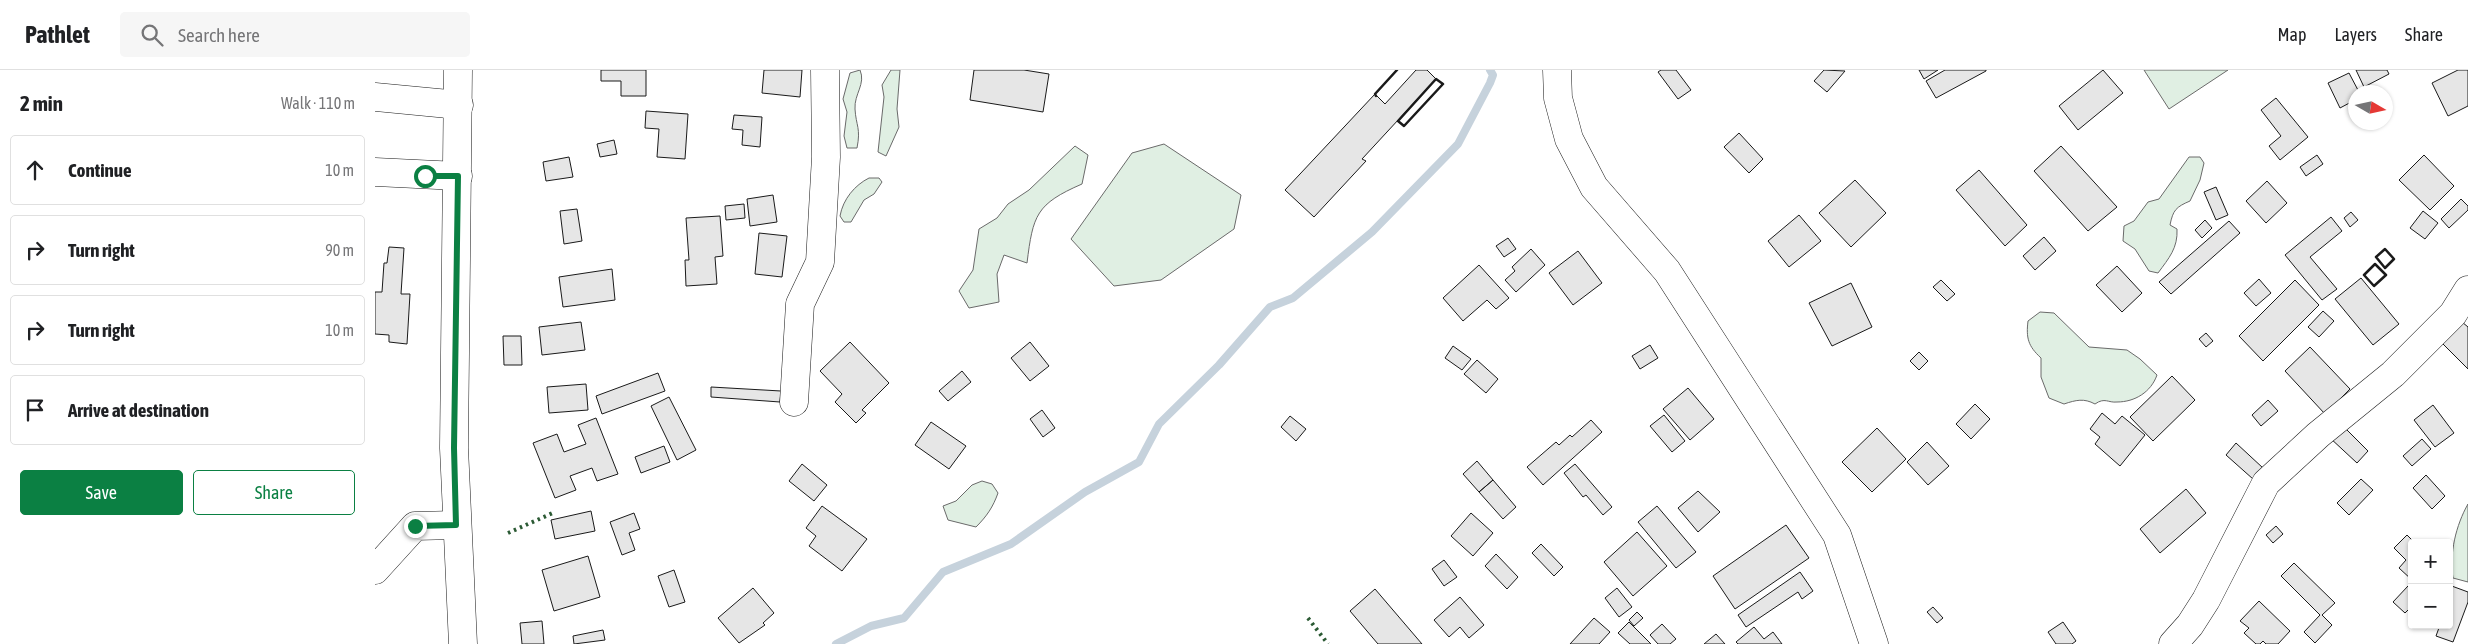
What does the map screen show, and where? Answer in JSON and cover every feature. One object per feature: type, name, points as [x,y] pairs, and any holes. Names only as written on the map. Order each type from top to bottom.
[{"type":"street","points":[[458,70],[454,448],[456,525],[463,644]]},
{"type":"street","points":[[794,402],[800,304],[820,262],[826,157],[825,70]]},
{"type":"street","points":[[1557,70],[1558,98],[1569,139],[1594,187],[1667,271],[1837,535],[1874,644]]},
{"type":"street","points":[[375,97],[459,105]]},
{"type":"street","points":[[375,172],[458,176]]},
{"type":"street","points":[[2173,644],[2190,625],[2206,600],[2266,483],[2318,435],[2393,374],[2453,314],[2468,290]]},
{"type":"street","points":[[375,570],[415,526],[456,525]]},
{"type":"green space","points":[[860,70],[862,80],[855,104],[858,131],[857,148],[847,148],[844,136],[847,112],[843,99],[850,73]]},
{"type":"green space","points":[[891,70],[900,70],[897,109],[899,127],[886,156],[878,152],[884,97],[882,85]]},
{"type":"green space","points":[[2144,70],[2228,70],[2169,109]]},
{"type":"green space","points":[[1164,144],[1241,195],[1234,229],[1161,280],[1114,286],[1071,239],[1132,153]]},
{"type":"green space","points":[[1075,146],[1088,155],[1082,184],[1055,198],[1039,213],[1032,233],[1027,263],[1004,255],[997,274],[999,302],[969,308],[959,291],[973,270],[979,229],[997,218],[1008,204],[1029,190]]},
{"type":"green space","points":[[2189,157],[2200,157],[2204,163],[2200,180],[2190,201],[2178,207],[2172,216],[2170,225],[2177,229],[2177,236],[2172,253],[2158,273],[2149,271],[2135,249],[2123,241],[2124,226],[2134,221],[2148,202],[2159,199]]},
{"type":"green space","points":[[869,178],[879,178],[882,182],[874,194],[864,200],[851,222],[844,222],[840,216],[847,198],[854,189]]},
{"type":"green space","points":[[2040,312],[2054,313],[2089,347],[2127,350],[2157,375],[2151,386],[2136,398],[2124,402],[2104,401],[2095,404],[2080,400],[2064,404],[2049,398],[2041,377],[2041,358],[2033,350],[2027,332],[2028,321]]},
{"type":"green space","points":[[982,481],[992,484],[998,493],[992,507],[983,519],[976,527],[948,520],[943,506],[956,501],[972,485]]},
{"type":"green space","points":[[2468,504],[2468,582],[2453,578],[2453,550],[2460,521]]},
{"type":"building","points":[[601,70],[646,70],[646,96],[621,96],[621,81],[601,81]]},
{"type":"building","points":[[764,70],[802,70],[800,97],[762,93]]},
{"type":"building","points":[[974,70],[1024,70],[1049,74],[1043,112],[970,100]]},
{"type":"building","points":[[1416,70],[1427,70],[1436,79],[1362,159],[1366,161],[1314,217],[1285,190],[1375,94],[1385,104]]},
{"type":"building","points":[[1661,70],[1676,70],[1691,90],[1678,99],[1658,72]]},
{"type":"building","points":[[1824,70],[1845,71],[1827,92],[1814,81]]},
{"type":"building","points":[[1919,70],[1938,70],[1924,79]]},
{"type":"building","points":[[1945,70],[1986,71],[1936,98],[1926,81]]},
{"type":"building","points":[[2103,70],[2123,93],[2078,130],[2059,106]]},
{"type":"building","points":[[2356,70],[2387,70],[2389,74],[2368,85],[2363,85]]},
{"type":"building","points":[[2458,70],[2468,70],[2468,106],[2448,116],[2432,83]]},
{"type":"building","points":[[2349,73],[2355,85],[2348,85],[2348,104],[2340,108],[2328,83]]},
{"type":"building","points":[[2276,98],[2308,137],[2280,160],[2269,146],[2281,136],[2261,110]]},
{"type":"building","points":[[646,111],[688,114],[685,159],[657,157],[659,129],[645,128]]},
{"type":"building","points":[[734,115],[762,117],[760,147],[742,145],[743,130],[732,129]]},
{"type":"building","points":[[1739,133],[1763,159],[1749,173],[1724,147]]},
{"type":"building","points":[[614,140],[617,154],[600,157],[597,144]]},
{"type":"building","points":[[2061,146],[2117,207],[2088,231],[2034,171]]},
{"type":"building","points":[[2317,155],[2323,164],[2306,176],[2300,167]]},
{"type":"building","points":[[2424,155],[2454,186],[2430,210],[2399,180]]},
{"type":"building","points":[[569,157],[573,177],[546,181],[543,162]]},
{"type":"building","points":[[1979,170],[2027,225],[2005,246],[1956,190]]},
{"type":"building","points":[[1855,180],[1886,213],[1851,247],[1819,213]]},
{"type":"building","points":[[2267,181],[2287,203],[2266,223],[2246,201]]},
{"type":"building","points":[[2216,187],[2228,215],[2216,220],[2204,192]]},
{"type":"building","points":[[773,195],[777,222],[750,226],[747,199]]},
{"type":"building","points":[[2461,199],[2468,206],[2468,210],[2449,228],[2441,219]]},
{"type":"building","points":[[744,204],[745,218],[726,220],[725,206]]},
{"type":"building","points":[[577,209],[582,241],[564,244],[560,211]]},
{"type":"building","points":[[2423,211],[2438,223],[2425,239],[2410,228]]},
{"type":"building","points":[[2351,212],[2358,220],[2350,227],[2344,218]]},
{"type":"building","points":[[1799,215],[1821,241],[1789,267],[1768,241]]},
{"type":"building","points":[[720,216],[723,256],[715,257],[717,284],[686,286],[685,260],[689,260],[686,218]]},
{"type":"building","points":[[2331,217],[2342,231],[2310,257],[2337,289],[2322,300],[2285,255]]},
{"type":"building","points":[[2205,220],[2212,228],[2202,238],[2195,230]]},
{"type":"building","points":[[2229,221],[2240,233],[2171,294],[2159,282]]},
{"type":"building","points":[[759,233],[787,236],[782,277],[755,274]]},
{"type":"building","points":[[2044,237],[2056,251],[2035,270],[2023,256]]},
{"type":"building","points":[[1508,238],[1516,249],[1504,257],[1496,246]]},
{"type":"building","points":[[389,247],[404,248],[401,294],[410,294],[407,344],[389,342],[389,335],[375,334],[375,292],[382,292],[384,263],[387,263]]},
{"type":"building","points":[[1531,249],[1545,265],[1516,292],[1505,280],[1515,271],[1512,267]]},
{"type":"building","points":[[1578,251],[1602,283],[1573,305],[1549,273]]},
{"type":"building","points":[[1479,265],[1509,298],[1496,309],[1487,300],[1463,321],[1443,298]]},
{"type":"building","points":[[2117,266],[2142,293],[2122,312],[2096,285]]},
{"type":"building","points":[[612,269],[615,300],[563,307],[559,277]]},
{"type":"building","points":[[2361,278],[2399,324],[2373,345],[2335,299]]},
{"type":"building","points":[[2259,279],[2271,293],[2256,306],[2244,293]]},
{"type":"building","points":[[1941,280],[1955,294],[1947,301],[1933,287]]},
{"type":"building","points":[[2295,280],[2319,305],[2263,361],[2239,336]]},
{"type":"building","points":[[1851,283],[1872,327],[1832,346],[1809,303]]},
{"type":"building","points":[[2323,311],[2334,321],[2319,337],[2308,327]]},
{"type":"building","points":[[581,322],[585,350],[542,355],[539,327]]},
{"type":"building","points":[[2462,322],[2468,327],[2468,369],[2442,343]]},
{"type":"building","points":[[2206,333],[2213,341],[2206,347],[2199,339]]},
{"type":"building","points":[[503,336],[521,336],[522,365],[504,365]]},
{"type":"building","points":[[850,342],[889,383],[862,410],[866,413],[856,423],[835,402],[842,394],[820,371]]},
{"type":"building","points":[[1030,342],[1049,366],[1030,381],[1011,358]]},
{"type":"building","points":[[1650,345],[1658,358],[1640,369],[1632,356]]},
{"type":"building","points":[[1453,346],[1471,359],[1462,370],[1445,358]]},
{"type":"building","points":[[2310,347],[2350,389],[2325,414],[2285,371]]},
{"type":"building","points":[[1919,352],[1928,361],[1919,370],[1910,361]]},
{"type":"building","points":[[1477,360],[1498,379],[1486,393],[1464,374]]},
{"type":"building","points":[[962,371],[971,382],[948,401],[939,391]]},
{"type":"building","points":[[658,373],[665,391],[602,414],[596,396]]},
{"type":"building","points":[[2172,376],[2195,400],[2153,441],[2130,417]]},
{"type":"building","points":[[586,384],[588,410],[549,413],[547,387]]},
{"type":"building","points":[[711,387],[781,391],[780,402],[711,397]]},
{"type":"building","points":[[1688,388],[1714,419],[1690,440],[1663,409]]},
{"type":"building","points":[[669,397],[696,450],[677,460],[651,406]]},
{"type":"building","points":[[2268,400],[2278,411],[2261,426],[2252,415]]},
{"type":"building","points":[[1975,404],[1990,419],[1971,439],[1956,424]]},
{"type":"building","points":[[2433,405],[2454,433],[2435,447],[2414,420]]},
{"type":"building","points":[[1042,410],[1055,428],[1043,437],[1030,419]]},
{"type":"building","points":[[2102,413],[2115,424],[2122,416],[2145,435],[2120,466],[2095,444],[2100,437],[2090,429]]},
{"type":"building","points":[[1664,415],[1685,441],[1672,452],[1650,426]]},
{"type":"building","points":[[1290,416],[1306,429],[1296,441],[1281,427]]},
{"type":"building","points":[[596,418],[618,474],[597,481],[592,468],[570,476],[576,490],[555,498],[533,443],[557,434],[564,452],[586,444],[578,425]]},
{"type":"building","points":[[1591,420],[1602,432],[1543,485],[1527,467],[1556,442],[1559,445],[1570,435],[1572,437]]},
{"type":"building","points":[[931,422],[966,446],[949,469],[915,445]]},
{"type":"building","points":[[2341,424],[2368,451],[2357,463],[2329,437]]},
{"type":"building","points":[[1877,428],[1906,459],[1872,492],[1842,462]]},
{"type":"building","points":[[2422,439],[2431,449],[2412,466],[2403,456]]},
{"type":"building","points":[[1927,442],[1949,466],[1928,485],[1907,462]]},
{"type":"building","points":[[2236,443],[2263,468],[2253,479],[2226,455]]},
{"type":"building","points":[[664,446],[670,462],[641,473],[635,457]]},
{"type":"building","points":[[1477,461],[1493,480],[1479,492],[1463,474]]},
{"type":"building","points":[[802,464],[827,485],[814,501],[789,481]]},
{"type":"building","points":[[1575,464],[1612,507],[1603,515],[1586,495],[1583,497],[1564,473]]},
{"type":"building","points":[[2426,475],[2445,496],[2432,509],[2413,488]]},
{"type":"building","points":[[2361,479],[2373,490],[2349,515],[2337,503]]},
{"type":"building","points":[[1493,480],[1516,507],[1503,519],[1479,492]]},
{"type":"building","points":[[2186,489],[2206,513],[2160,553],[2140,529]]},
{"type":"building","points":[[1698,491],[1720,512],[1698,532],[1678,508]]},
{"type":"building","points":[[822,506],[867,539],[842,571],[809,546],[816,536],[806,528]]},
{"type":"building","points":[[1657,506],[1696,552],[1676,568],[1638,522]]},
{"type":"building","points":[[591,511],[595,531],[555,539],[551,520]]},
{"type":"building","points":[[634,513],[640,529],[629,533],[635,550],[622,555],[610,522]]},
{"type":"building","points":[[1471,513],[1493,533],[1473,556],[1451,536]]},
{"type":"building","points":[[1786,525],[1809,558],[1735,609],[1713,576]]},
{"type":"building","points":[[2276,526],[2283,534],[2273,543],[2266,535]]},
{"type":"building","points":[[1637,532],[1667,566],[1633,596],[1604,562]]},
{"type":"building","points":[[2407,535],[2411,539],[2408,539],[2408,576],[2399,568],[2406,560],[2394,548]]},
{"type":"building","points":[[1541,544],[1563,567],[1554,576],[1532,553]]},
{"type":"building","points":[[1496,554],[1518,577],[1507,589],[1485,566]]},
{"type":"building","points":[[588,556],[600,597],[554,611],[542,570]]},
{"type":"building","points":[[1444,560],[1457,577],[1444,586],[1432,569]]},
{"type":"building","points":[[2294,563],[2335,603],[2322,615],[2332,625],[2315,643],[2304,632],[2320,615],[2281,576]]},
{"type":"building","points":[[674,570],[685,602],[669,607],[658,576]]},
{"type":"building","points":[[1800,572],[1813,591],[1802,599],[1798,592],[1746,627],[1738,615]]},
{"type":"building","points":[[2408,586],[2408,610],[2405,613],[2393,602]]},
{"type":"building","points":[[2453,586],[2468,592],[2468,602],[2453,642],[2436,636],[2439,629],[2453,629]]},
{"type":"building","points":[[753,588],[774,613],[763,623],[765,625],[739,643],[718,618]]},
{"type":"building","points":[[1617,588],[1632,607],[1619,617],[1605,598]]},
{"type":"building","points":[[1375,589],[1422,644],[1378,644],[1350,611]]},
{"type":"building","points":[[1460,597],[1484,625],[1469,638],[1460,627],[1449,637],[1434,620]]},
{"type":"building","points":[[2259,601],[2290,631],[2278,644],[2266,644],[2263,641],[2260,644],[2256,644],[2244,633],[2249,628],[2240,621]]},
{"type":"building","points":[[1933,607],[1943,618],[1937,623],[1927,612]]},
{"type":"building","points":[[1637,612],[1643,618],[1634,626],[1629,620]]},
{"type":"building","points":[[1594,618],[1610,632],[1599,644],[1570,644]]},
{"type":"building","points":[[542,621],[544,644],[522,644],[520,623]]},
{"type":"building","points":[[1629,622],[1651,644],[1630,644],[1618,633]]},
{"type":"building","points":[[2063,622],[2076,641],[2072,644],[2056,644],[2048,632]]},
{"type":"building","points":[[1662,624],[1676,639],[1670,644],[1658,644],[1650,635]]},
{"type":"building","points":[[1754,627],[1764,639],[1773,632],[1782,644],[1738,644],[1736,642]]},
{"type":"building","points":[[603,630],[605,640],[574,644],[573,636]]},
{"type":"building","points":[[1716,634],[1725,644],[1704,644]]},
{"type":"waterway","points":[[836,644],[871,626],[904,618],[943,572],[1011,544],[1085,492],[1139,462],[1159,424],[1219,365],[1270,307],[1293,298],[1372,232],[1458,144],[1490,83],[1493,75],[1490,70]]},
{"type":"hedge","points":[[508,533],[555,512]]},
{"type":"hedge","points":[[1308,618],[1328,644]]},
{"type":"wall","points":[[1376,96],[1375,94],[1397,70]]},
{"type":"wall","points":[[1436,79],[1443,84],[1404,126],[1398,121],[1436,79]]},
{"type":"wall","points":[[2385,249],[2394,259],[2385,268],[2376,257],[2385,249]]},
{"type":"wall","points":[[2375,264],[2386,275],[2374,286],[2364,275],[2375,264]]},
{"type":"route","points":[[415,526],[456,525],[454,448],[458,176],[425,176]]}]
